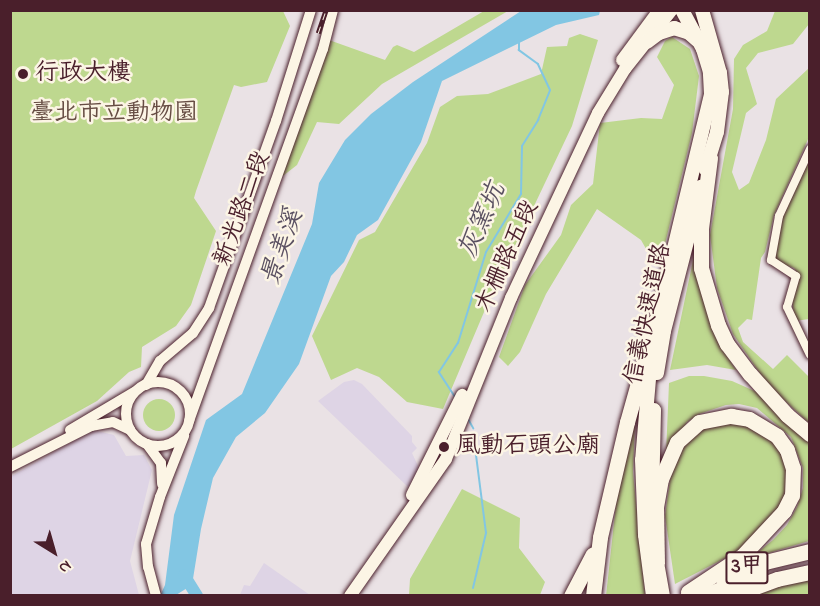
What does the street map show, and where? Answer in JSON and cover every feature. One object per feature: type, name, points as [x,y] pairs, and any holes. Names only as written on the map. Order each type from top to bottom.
[{"type":"highway","points":[[682,10],[708,48]]},
{"type":"highway","points":[[694,10],[708,48]]},
{"type":"highway","points":[[702,10],[708,48]]},
{"type":"highway","points":[[647,42],[659,33],[674,28],[689,33],[708,48]]},
{"type":"highway","name":"信義快速道路","points":[[663,596],[652,524],[656,381],[664,332],[719,122],[722,92],[720,73],[708,48]]},
{"type":"highway","name":"信義快速道路","points":[[653,596],[645,535],[642,460],[654,326],[710,102],[708,48]]},
{"type":"highway","points":[[710,158],[701,228],[701,268],[718,325],[728,344],[750,374],[787,415],[810,434]]},
{"type":"highway","points":[[593,596],[600,537],[654,326]]},
{"type":"highway","points":[[657,563],[656,507],[661,479],[677,442],[699,423],[731,416],[748,419],[777,436],[787,450],[794,468],[792,495],[784,511],[742,556],[684,594]]},
{"type":"highway","points":[[571,596],[600,537]]},
{"type":"highway","name":"3甲","points":[[684,594],[765,562],[810,551]]},
{"type":"highway","name":"3甲","points":[[704,596],[746,578],[810,560]]},
{"type":"highway","points":[[732,596],[777,579],[810,572]]},
{"type":"main road","name":"木柵路五段","points":[[395,529],[455,411],[513,275],[592,110],[619,65],[659,10]]},
{"type":"main road","name":"木柵路五段","points":[[350,596],[439,468],[455,440],[520,278],[598,113],[617,80],[672,10]]},
{"type":"main road","points":[[431,458],[439,468]]},
{"type":"street","name":"新光路二段","points":[[10,467],[45,447],[88,417],[143,387],[160,362],[193,333],[209,308],[276,121],[311,10]]},
{"type":"street","name":"新光路二段","points":[[156,596],[148,567],[148,534],[322,49],[333,10]]},
{"type":"street","points":[[810,149],[779,216],[771,255],[773,264],[790,270],[796,276],[787,307],[810,355]]},
{"type":"street","points":[[159,382],[179,390],[187,401],[188,425],[170,444],[147,444],[130,430],[127,407],[143,387],[159,382]]},
{"type":"street","name":"新光路二段","points":[[45,447],[102,423],[119,424],[130,430]]},
{"type":"street","name":"新光路二段","points":[[147,444],[161,463],[160,497]]},
{"type":"shaded area","points":[[354,380],[362,384],[412,436],[412,442],[417,448],[412,453],[419,468],[408,487],[318,401],[344,382]]},
{"type":"shaded area","points":[[93,430],[114,435],[126,456],[144,455],[152,470],[130,561],[139,595],[11,595],[10,477]]},
{"type":"shaded area","points":[[264,563],[310,595],[240,595],[244,585],[250,586]]},
{"type":"green space","name":"臺北市立動物園","points":[[11,10],[283,11],[290,26],[267,82],[241,87],[234,85],[196,191],[194,198],[216,231],[191,305],[176,326],[142,347],[141,367],[129,372],[97,401],[11,449]]},
{"type":"green space","points":[[484,11],[508,11],[382,84],[339,124],[317,122],[297,165],[279,179],[329,40],[385,60],[393,47],[397,45],[414,52]]},
{"type":"green space","points":[[775,11],[809,11],[809,24],[793,44],[758,53],[746,68],[757,104],[746,113],[732,172],[739,190],[749,183],[766,140],[776,99],[809,68],[809,137],[774,215],[765,252],[761,258],[752,320],[747,319],[738,328],[743,342],[773,369],[787,355],[809,377],[809,423],[768,385],[733,334],[717,288],[710,235],[733,109],[734,59],[743,45],[767,31]]},
{"type":"green space","points":[[580,34],[598,40],[572,126],[487,305],[443,409],[407,402],[379,377],[357,368],[331,380],[312,336],[359,240],[375,232],[427,143],[440,107],[457,96],[488,94],[541,74],[547,47],[567,46],[569,38]]},
{"type":"green space","points":[[672,37],[690,49],[699,76],[692,133],[665,244],[653,261],[641,240],[597,209],[546,294],[520,352],[508,366],[499,357],[525,285],[561,235],[571,205],[593,184],[600,123],[641,118],[662,119],[674,85],[657,57],[665,41]]},
{"type":"green space","points":[[809,157],[809,319],[795,321],[792,299],[798,274],[794,268],[776,262],[774,258],[781,220]]},
{"type":"green space","points":[[695,251],[721,347],[736,370],[707,365],[670,370]]},
{"type":"green space","points":[[689,376],[732,381],[759,393],[809,440],[809,541],[749,559],[773,540],[787,525],[797,507],[803,488],[803,468],[791,437],[757,408],[739,404],[726,405],[699,414],[687,422],[666,454],[669,383]]},
{"type":"green space","points":[[159,399],[170,404],[175,415],[170,426],[159,431],[148,426],[143,415],[148,404]]},
{"type":"green space","points":[[740,421],[777,442],[788,470],[784,498],[773,517],[743,549],[675,584],[665,516],[671,473],[679,454],[691,437],[706,427]]},
{"type":"green space","points":[[635,423],[633,472],[645,595],[606,596],[617,495]]},
{"type":"green space","points":[[462,489],[520,518],[519,548],[545,582],[540,595],[409,595],[410,579]]},
{"type":"green space","points":[[809,578],[809,595],[746,596],[781,584]]},
{"type":"water","points":[[521,11],[600,11],[599,15],[556,25],[442,81],[421,142],[378,220],[357,235],[344,262],[331,276],[299,364],[265,413],[236,437],[213,478],[201,529],[192,585],[176,595],[160,596],[165,585],[174,515],[206,420],[242,394],[312,224],[319,183],[345,140],[371,114],[413,82]]},
{"type":"waterway","name":"灰窯坑","points":[[455,397],[439,372],[458,343],[486,252],[521,194],[522,146],[538,120],[550,90],[538,64],[519,50],[519,41]]},
{"type":"waterway","name":"灰窯坑","points":[[467,417],[473,428]]},
{"type":"waterway","name":"灰窯坑","points":[[473,588],[486,533],[474,439]]},
{"type":"waterway","points":[[184,575],[197,596]]},
{"type":"railway","points":[[318,33],[326,10]]},
{"type":"place","name":"行政大樓","points":[[23,74]]},
{"type":"place","name":"風動石頭公廟","points":[[444,447]]},
{"type":"water label","name":"景美溪","points":[[284,248]]}]
